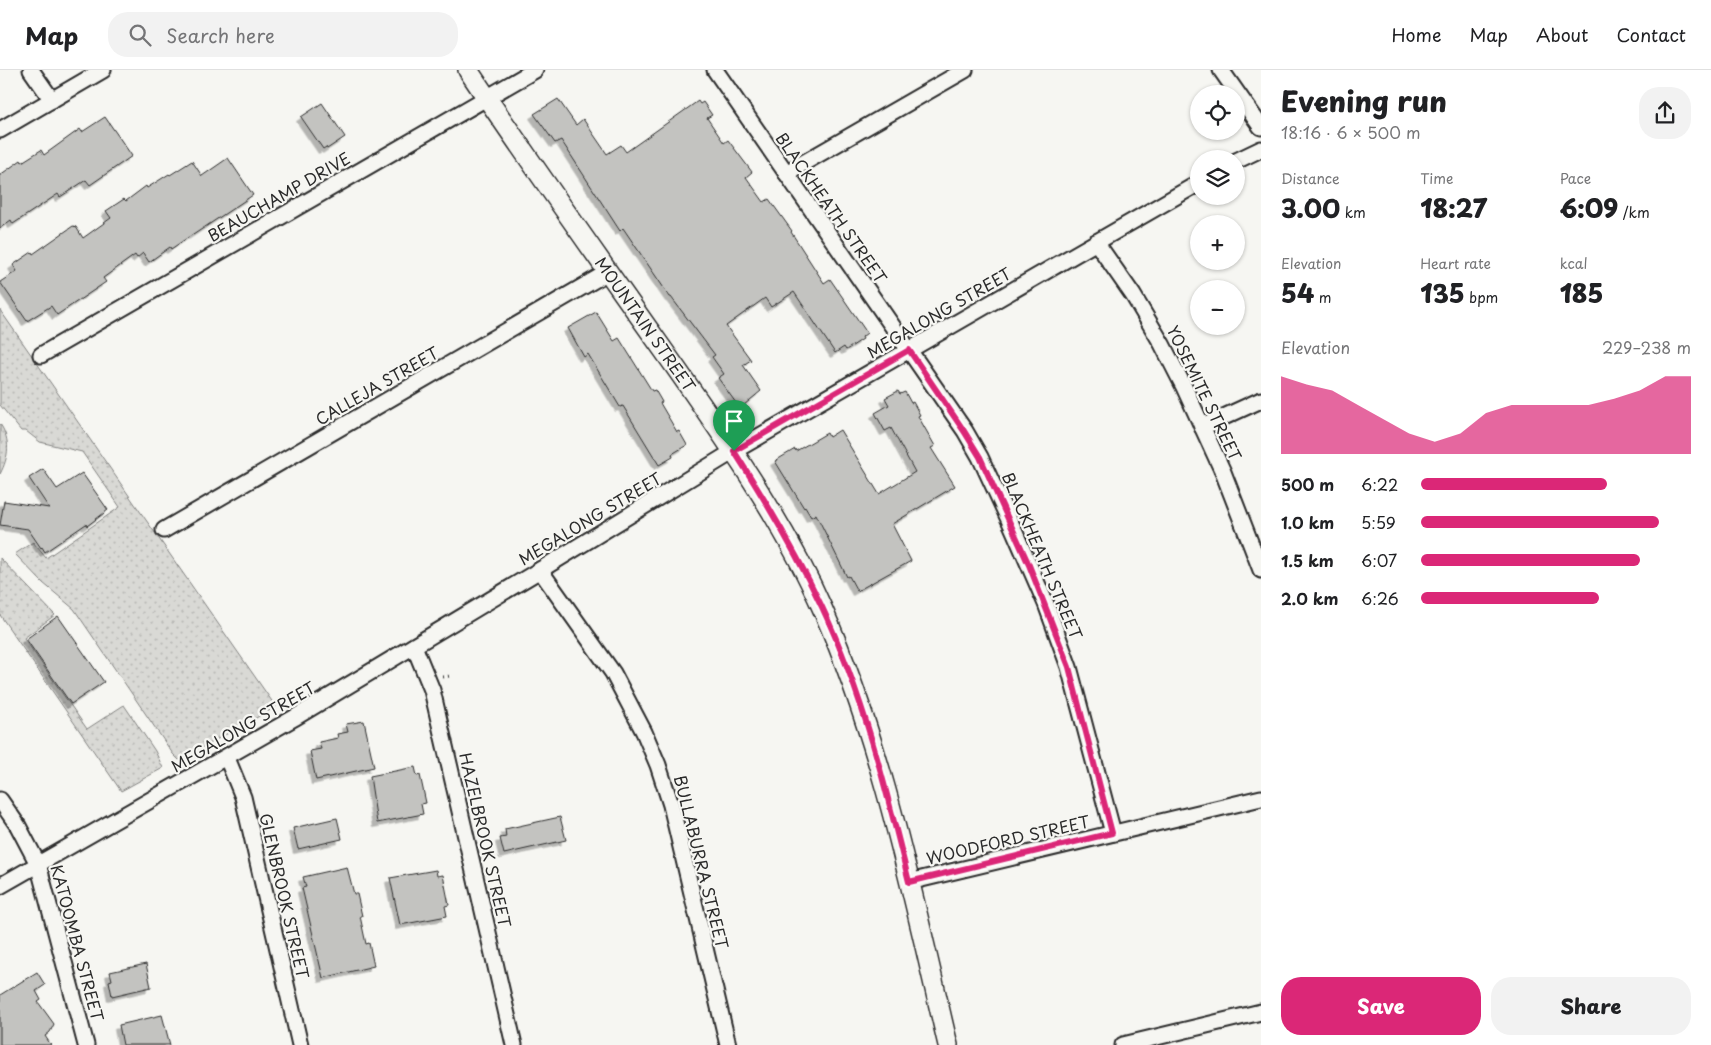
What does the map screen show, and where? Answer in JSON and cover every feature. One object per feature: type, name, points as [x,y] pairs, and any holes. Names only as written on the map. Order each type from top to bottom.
[{"type":"street","points":[[31,70],[52,100]]},
{"type":"street","points":[[0,130],[103,70]]},
{"type":"street","name":"MOUNTAIN STREET","points":[[468,70],[734,451],[794,550],[822,608],[844,661],[883,775],[948,1045]]},
{"type":"street","name":"BEAUCHAMP DRIVE","points":[[41,355],[535,70]]},
{"type":"street","name":"BLACKHEATH STREET","points":[[715,70],[909,350],[980,457],[1042,596],[1069,667],[1112,833]]},
{"type":"street","points":[[786,173],[965,70]]},
{"type":"street","points":[[1221,70],[1261,127]]},
{"type":"street","points":[[1245,157],[1261,149]]},
{"type":"street","name":"MEGALONG STREET","points":[[0,886],[227,758],[734,451],[1190,188]]},
{"type":"street","name":"YOSEMITE STREET","points":[[1096,242],[1133,296],[1162,344],[1223,472],[1261,570]]},
{"type":"street","name":"CALLEJA STREET","points":[[164,530],[608,272]]},
{"type":"street","points":[[1202,427],[1261,400]]},
{"type":"street","name":"BULLABURRA STREET","points":[[540,570],[613,673],[644,732],[658,765],[671,805],[728,1045]]},
{"type":"street","name":"HAZELBROOK STREET","points":[[414,646],[432,690],[514,1045]]},
{"type":"street","name":"GLENBROOK STREET","points":[[227,758],[243,797],[300,1045]]},
{"type":"street","name":"WOODFORD STREET","points":[[909,882],[1261,798]]},
{"type":"street","name":"KATOOMBA STREET","points":[[0,800],[18,826],[38,864],[86,1045]]},
{"type":"street","points":[[1123,1045],[1261,1012]]},
{"type":"shaded area","points":[[0,310],[276,707],[179,760],[173,754],[74,609],[43,583],[15,554],[33,542],[46,558],[120,507],[82,452],[40,442],[26,431],[21,431],[0,405]]},
{"type":"shaded area","points":[[0,424],[6,436],[8,449],[0,474]]},
{"type":"shaded area","points":[[0,558],[55,615],[24,638],[87,729],[124,705],[155,751],[163,768],[121,791],[0,615]]},
{"type":"building","points":[[558,99],[576,125],[583,119],[607,154],[621,145],[626,152],[698,101],[700,104],[703,102],[712,115],[707,118],[724,143],[728,140],[752,172],[746,177],[764,202],[769,199],[792,231],[824,283],[830,279],[867,333],[862,337],[863,339],[846,350],[844,347],[835,353],[794,292],[771,307],[765,298],[726,326],[751,360],[743,365],[761,391],[744,405],[736,403],[718,378],[724,374],[712,357],[715,355],[670,297],[623,228],[620,231],[561,140],[555,143],[534,114]]},
{"type":"building","points":[[322,103],[345,137],[327,149],[326,147],[323,149],[301,117]]},
{"type":"building","points":[[105,117],[132,156],[90,185],[86,180],[60,197],[58,194],[13,224],[11,220],[0,228],[0,175],[21,160],[22,162],[41,150],[44,155],[80,129],[82,132]]},
{"type":"building","points":[[228,158],[253,195],[149,262],[143,253],[137,258],[135,255],[103,278],[106,282],[57,315],[51,306],[27,321],[0,282],[17,271],[13,265],[32,252],[33,254],[73,226],[76,227],[83,238],[111,218],[106,211],[124,199],[126,201],[146,186],[147,188],[192,161],[202,176]]},
{"type":"building","points":[[596,312],[614,341],[619,338],[652,391],[655,390],[662,402],[660,403],[687,445],[672,454],[673,457],[659,465],[623,406],[620,407],[588,354],[584,357],[568,328]]},
{"type":"building","points":[[898,391],[900,394],[905,392],[911,403],[913,402],[920,415],[918,416],[935,446],[931,448],[955,486],[892,524],[911,561],[857,591],[849,576],[847,577],[816,514],[811,517],[804,508],[775,461],[827,433],[829,437],[840,430],[879,494],[915,472],[891,428],[885,431],[875,413],[889,405],[885,398]]},
{"type":"building","points":[[43,469],[57,489],[82,473],[108,510],[87,526],[86,524],[45,552],[28,529],[0,525],[4,501],[49,508],[29,478]]},
{"type":"building","points":[[58,616],[104,682],[71,704],[26,639]]},
{"type":"building","points":[[364,721],[374,767],[316,780],[310,751],[321,749],[319,742],[338,738],[337,734],[348,732],[346,724]]},
{"type":"building","points":[[415,767],[417,776],[420,775],[426,803],[421,804],[423,814],[377,823],[370,776]]},
{"type":"building","points":[[560,817],[566,840],[504,854],[500,838],[506,837],[505,829]]},
{"type":"building","points":[[337,818],[342,839],[298,849],[293,828]]},
{"type":"building","points":[[347,867],[354,894],[357,894],[366,944],[369,943],[374,966],[323,978],[302,888],[306,887],[303,877]]},
{"type":"building","points":[[436,870],[437,876],[443,875],[449,905],[445,906],[447,916],[400,925],[390,878]]},
{"type":"building","points":[[146,964],[151,987],[112,996],[109,981],[112,980],[110,972]]},
{"type":"building","points":[[37,972],[45,985],[36,991],[41,1000],[38,1002],[54,1024],[50,1032],[45,1036],[51,1045],[0,1045],[0,995]]},
{"type":"building","points":[[162,1015],[170,1045],[123,1045],[119,1025]]},
{"type":"route","points":[[909,350],[980,457],[1046,604],[1069,667],[1112,833],[909,882],[883,775],[865,717],[844,661],[822,608],[794,550],[734,451],[909,350]]}]
